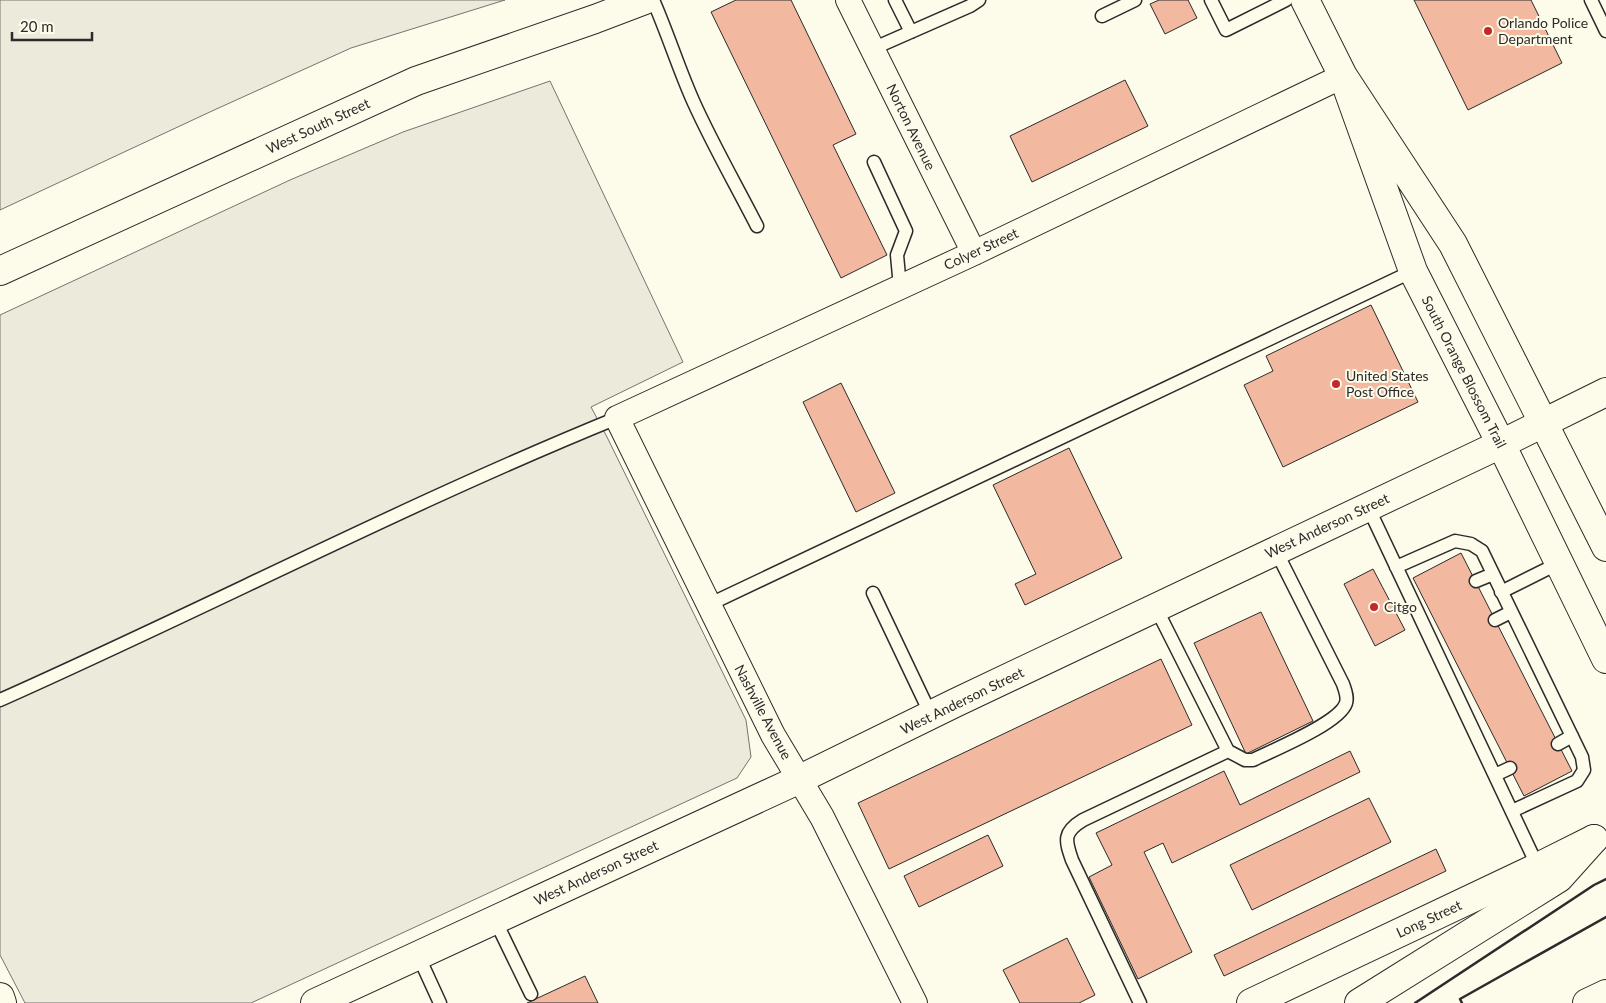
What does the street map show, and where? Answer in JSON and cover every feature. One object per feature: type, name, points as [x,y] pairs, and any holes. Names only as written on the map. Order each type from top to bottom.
[{"type":"main road","name":"West South Street","points":[[0,271],[416,81],[645,0]]},
{"type":"main road","name":"South Orange Blossom Trail","points":[[1305,0],[1343,76],[1413,271],[1501,444],[1606,659]]},
{"type":"main road","name":"South Orange Blossom Trail","points":[[1343,76],[1454,244],[1606,547]]},
{"type":"main road","name":"West Anderson Street","points":[[323,1001],[418,955],[800,779],[1606,392]]},
{"type":"main road","name":"Long Street","points":[[1251,1003],[1600,836]]},
{"type":"main road","points":[[1359,1003],[1559,878],[1600,836]]},
{"type":"main road","points":[[1587,1003],[1606,994]]},
{"type":"main road","points":[[0,997],[2,1003]]},
{"type":"street","name":"Norton Avenue","points":[[848,0],[974,253]]},
{"type":"street","name":"Colyer Street","points":[[617,418],[974,253],[1343,76]]},
{"type":"street","name":"Nashville Avenue","points":[[617,418],[773,735],[822,817],[915,1003]]},
{"type":"lane","points":[[653,0],[693,102],[757,226]]},
{"type":"lane","points":[[895,0],[910,32]]},
{"type":"lane","points":[[872,49],[979,0]]},
{"type":"lane","points":[[1102,16],[1135,0]]},
{"type":"lane","points":[[1211,0],[1226,30],[1286,0]]},
{"type":"lane","points":[[1591,0],[1606,31]]},
{"type":"lane","points":[[874,162],[906,231],[897,255],[900,287]]},
{"type":"lane","points":[[708,605],[1413,271]]},
{"type":"lane","points":[[0,700],[70,669],[368,527],[617,418]]},
{"type":"lane","points":[[1368,507],[1396,567],[1422,607],[1441,646],[1495,775],[1538,866]]},
{"type":"lane","points":[[1396,567],[1456,541],[1471,544],[1482,552],[1582,757],[1584,770],[1577,782],[1512,811]]},
{"type":"lane","points":[[1156,608],[1228,751],[1245,760],[1253,760],[1323,726],[1346,704],[1346,693],[1343,684],[1276,551]]},
{"type":"lane","points":[[1501,592],[1559,563]]},
{"type":"lane","points":[[1476,581],[1492,574]]},
{"type":"lane","points":[[872,593],[932,715]]},
{"type":"lane","points":[[1495,620],[1511,612]]},
{"type":"lane","points":[[1558,744],[1572,736]]},
{"type":"lane","points":[[1140,1003],[1072,860],[1067,844],[1067,833],[1073,826],[1083,820],[1228,751]]},
{"type":"lane","points":[[1495,775],[1510,768]]},
{"type":"lane","points":[[495,920],[531,994]]},
{"type":"lane","points":[[418,955],[440,1003]]},
{"type":"shaded area","points":[[0,0],[505,0],[351,48],[0,210]]},
{"type":"shaded area","points":[[550,81],[683,362],[591,407],[746,720],[751,757],[737,778],[251,1003],[25,1003],[0,955],[0,315],[290,180],[403,132]]},
{"type":"building","points":[[736,0],[791,0],[856,134],[833,145],[887,255],[841,278],[711,12]]},
{"type":"building","points":[[1159,0],[1188,0],[1197,18],[1165,34],[1150,4]]},
{"type":"building","name":"Orlando Police Department","points":[[1414,0],[1531,0],[1562,63],[1468,110]]},
{"type":"building","points":[[1125,80],[1148,126],[1032,182],[1010,136]]},
{"type":"building","points":[[1371,305],[1418,402],[1283,467],[1244,385],[1273,371],[1266,356]]},
{"type":"building","points":[[841,383],[895,493],[856,512],[803,402]]},
{"type":"building","points":[[1069,448],[1122,558],[1025,605],[1015,584],[1036,574],[993,485]]},
{"type":"building","points":[[1461,553],[1572,771],[1524,796],[1413,578]]},
{"type":"building","name":"Citgo","points":[[1373,569],[1405,630],[1375,646],[1344,584]]},
{"type":"building","points":[[1261,612],[1313,721],[1246,754],[1194,643]]},
{"type":"building","points":[[1161,659],[1192,725],[889,869],[858,803]]},
{"type":"building","points":[[1350,751],[1360,772],[1172,863],[1163,843],[1144,852],[1192,952],[1138,979],[1089,877],[1112,865],[1096,833],[1224,771],[1240,805]]},
{"type":"building","points":[[1369,798],[1391,842],[1252,910],[1230,865]]},
{"type":"building","points":[[988,835],[1003,866],[919,907],[904,876]]},
{"type":"building","points":[[1436,849],[1446,871],[1224,976],[1214,955]]},
{"type":"building","points":[[1067,938],[1095,995],[1079,1003],[1020,1003],[1003,970]]},
{"type":"building","points":[[585,976],[598,1003],[527,1003]]},
{"type":"wall","points":[[1415,1003],[1594,885],[1606,879]]},
{"type":"wall","points":[[1462,1003],[1460,999],[1606,917]]},
{"type":"place","name":"Orlando Police Department","points":[[1488,31]]},
{"type":"place","name":"United States Post Office","points":[[1336,384]]},
{"type":"place","name":"Citgo","points":[[1374,607]]}]
